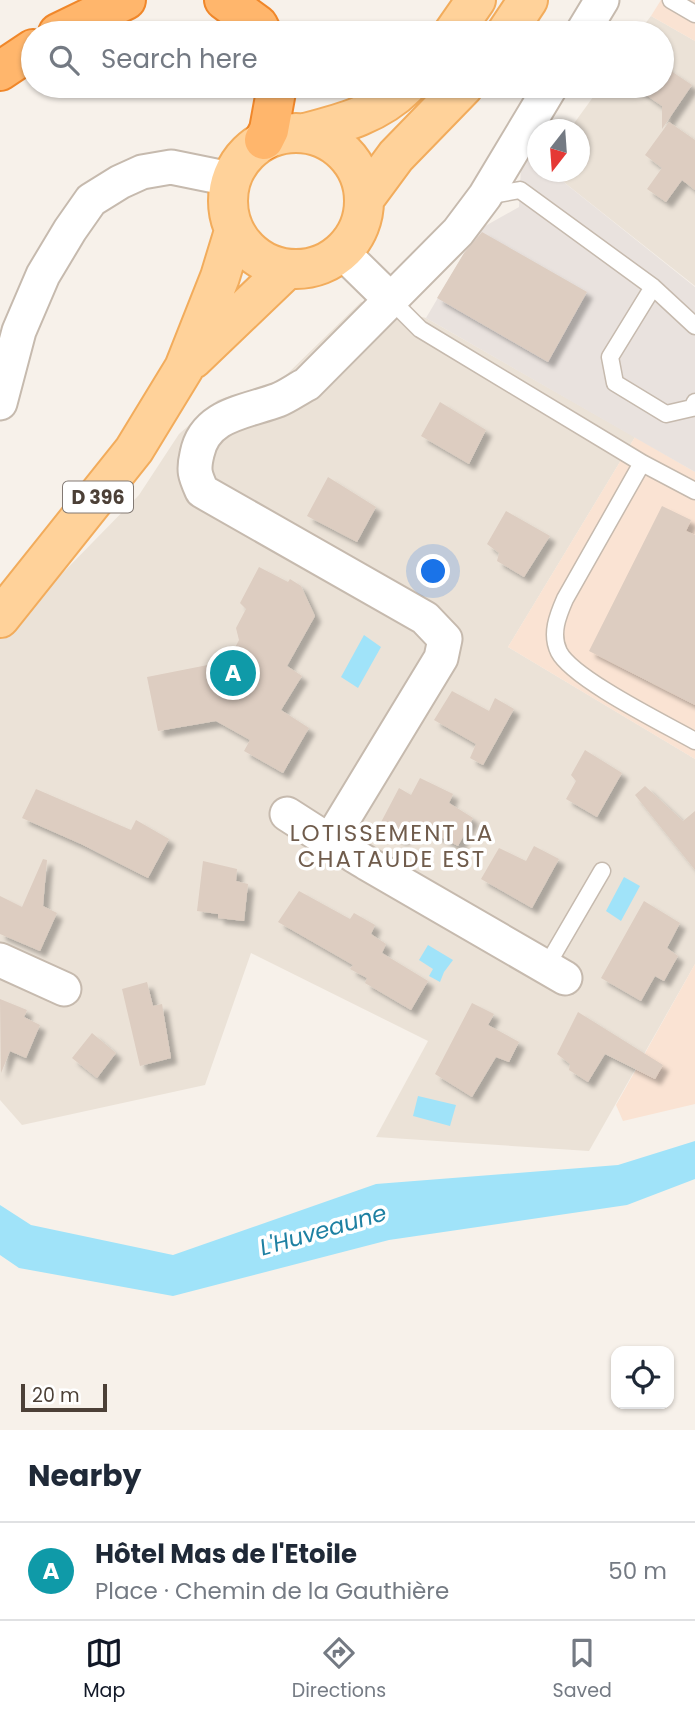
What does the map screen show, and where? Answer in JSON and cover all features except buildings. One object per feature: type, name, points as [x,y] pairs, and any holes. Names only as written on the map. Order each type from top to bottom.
[{"type":"highway","points":[[83,21],[126,0]]},
{"type":"highway","points":[[224,0],[253,21]]},
{"type":"highway","points":[[0,71],[21,57]]},
{"type":"highway","points":[[264,140],[269,130],[275,98]]},
{"type":"main road","points":[[461,21],[476,0]]},
{"type":"main road","points":[[514,21],[528,0]]},
{"type":"main road","points":[[305,133],[326,140],[344,153],[357,170],[365,198],[357,232],[341,251],[328,262],[308,268],[287,269],[265,262],[247,249],[234,231],[227,206],[230,179],[243,156],[264,140],[284,133],[305,133],[356,120],[393,98]]},
{"type":"main road","points":[[365,198],[397,156],[453,98]]},
{"type":"main road","name":"D 396","points":[[1,616],[134,450],[184,368],[220,277],[234,231]]},
{"type":"main road","name":"D 396","points":[[184,368],[287,269]]},
{"type":"street","points":[[589,21],[602,0]]},
{"type":"street","points":[[544,98],[485,196],[457,232],[307,384],[279,400],[243,410],[213,424],[199,444],[194,471],[202,491],[425,618],[445,639],[441,658],[336,831],[336,840],[342,848],[359,859],[556,972]]},
{"type":"street","points":[[0,403],[10,335],[70,230],[91,200],[142,172],[171,167],[230,179]]},
{"type":"street","points":[[341,251],[391,300]]},
{"type":"street","points":[[287,814],[326,839],[336,840]]},
{"type":"street","points":[[0,960],[64,989]]},
{"type":"lane","points":[[671,0],[695,14]]},
{"type":"lane","points":[[485,196],[520,190],[653,287],[695,326]]},
{"type":"lane","points":[[653,287],[610,357],[615,383],[666,414],[692,408],[695,402]]},
{"type":"lane","points":[[391,300],[420,329],[642,463],[695,491]]},
{"type":"lane","points":[[642,463],[555,620],[559,652],[589,681],[695,741]]},
{"type":"lane","points":[[556,972],[602,870]]},
{"type":"shaded area","points":[[661,0],[695,0],[695,41],[674,29],[674,21],[660,21],[651,16]]},
{"type":"shaded area","points":[[651,16],[660,21],[647,21]]},
{"type":"shaded area","points":[[674,29],[695,41],[695,286],[564,182],[590,182],[590,119],[577,119],[592,98],[674,98]]},
{"type":"shaded area","points":[[527,159],[527,182],[564,182],[695,287],[695,472],[426,318],[478,230],[519,207],[521,166]]},
{"type":"shaded area","points":[[361,302],[426,318],[635,437],[508,647],[695,759],[695,964],[589,1151],[376,1137],[428,1041],[251,953],[205,1085],[22,1125],[0,1100],[0,637],[139,495],[179,434],[218,400],[281,380]]},
{"type":"shaded area","points":[[635,437],[695,472],[695,759],[508,647]]},
{"type":"shaded area","points":[[695,964],[695,1104],[623,1121],[616,1105]]},
{"type":"water","points":[[364,635],[381,647],[358,688],[341,677]]},
{"type":"water","points":[[624,877],[640,886],[621,921],[606,911]]},
{"type":"water","points":[[428,945],[453,960],[440,982],[429,976],[433,969],[419,960]]},
{"type":"water","points":[[418,1096],[456,1105],[450,1126],[413,1116]]},
{"type":"water","name":"L'Huveaune","points":[[695,1141],[695,1179],[627,1205],[389,1240],[173,1296],[19,1268],[0,1255],[0,1205],[31,1225],[173,1255],[376,1184],[618,1165]]},
{"type":"place","name":"Hôtel Mas de l'Etoile","points":[[233,673]]},
{"type":"district","name":"LOTISSEMENT LA CHATAUDE EST","points":[[392,846]]}]
